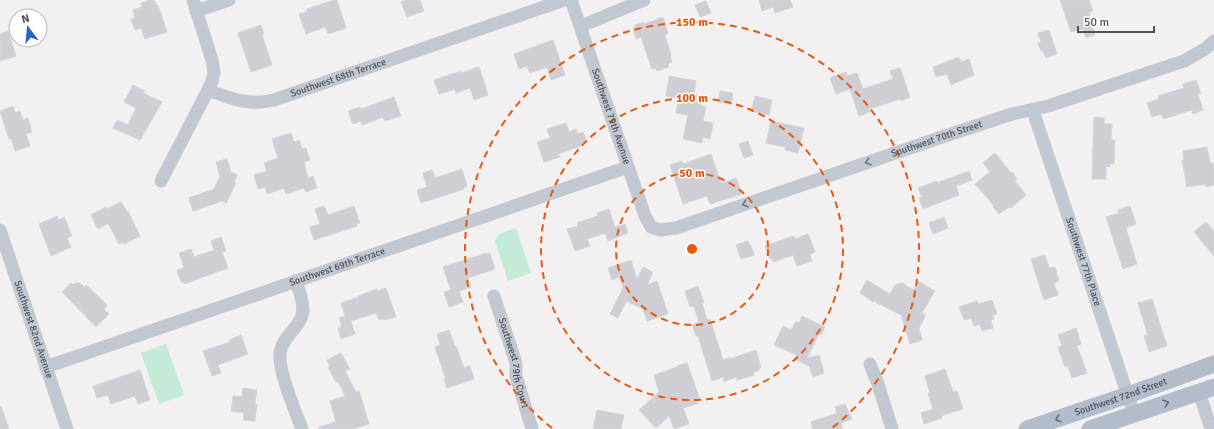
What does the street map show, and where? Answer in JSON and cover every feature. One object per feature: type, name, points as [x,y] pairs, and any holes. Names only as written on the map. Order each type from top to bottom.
[{"type":"main road","name":"Southwest 72nd Street","points":[[1028,429],[1214,364]]},
{"type":"main road","points":[[1192,372],[1206,389]]},
{"type":"main road","name":"Southwest 72nd Street","points":[[1090,429],[1206,389]]},
{"type":"street","points":[[161,181],[212,82],[214,72],[212,60],[195,5],[229,0]]},
{"type":"street","name":"Southwest 68th Terrace","points":[[208,90],[242,102],[258,103],[274,100],[564,0]]},
{"type":"street","name":"Southwest 79th Avenue","points":[[571,0],[648,223],[656,230]]},
{"type":"street","points":[[581,26],[644,0]]},
{"type":"street","name":"Southwest 70th Street","points":[[656,230],[676,228],[945,136],[1012,114],[1033,111],[1184,61],[1211,49]]},
{"type":"street","name":"Southwest 77th Place","points":[[1033,111],[1134,414]]},
{"type":"street","name":"Southwest 69th Terrace","points":[[46,367],[628,167]]},
{"type":"street","name":"Southwest 82nd Avenue","points":[[0,230],[67,429]]},
{"type":"street","points":[[296,281],[301,295],[302,313],[300,320],[282,344],[280,357],[283,373],[302,429]]},
{"type":"street","name":"Southwest 79th Court","points":[[494,296],[516,363],[516,376],[532,429]]},
{"type":"street","points":[[870,364],[892,429]]},
{"type":"street","points":[[1206,389],[1211,429]]},
{"type":"green space","points":[[516,228],[531,273],[508,281],[495,241],[499,234]]},
{"type":"green space","points":[[166,344],[184,395],[159,404],[141,353]]},
{"type":"building","points":[[154,0],[156,5],[158,5],[167,32],[145,39],[141,28],[135,30],[131,19],[135,18],[133,10],[142,7],[141,3]]},
{"type":"building","points":[[337,0],[346,28],[328,34],[325,27],[306,34],[299,14],[307,12],[307,9]]},
{"type":"building","points":[[406,0],[420,0],[424,11],[407,17],[401,2]]},
{"type":"building","points":[[759,0],[790,0],[793,7],[775,13],[773,7],[762,11]]},
{"type":"building","points":[[1060,0],[1089,0],[1093,11],[1089,12],[1095,35],[1086,38],[1083,29],[1071,32]]},
{"type":"building","points":[[706,1],[711,13],[700,17],[695,5]]},
{"type":"building","points":[[663,17],[668,33],[665,35],[672,62],[668,64],[669,67],[657,71],[656,68],[652,69],[641,37],[636,39],[633,28],[636,27],[635,25],[644,22],[644,24]]},
{"type":"building","points":[[261,25],[264,34],[262,35],[272,65],[251,72],[238,33]]},
{"type":"building","points":[[1049,30],[1057,54],[1046,58],[1038,43],[1041,42],[1038,33]]},
{"type":"building","points":[[8,31],[8,48],[13,48],[16,56],[0,61],[0,34]]},
{"type":"building","points":[[553,40],[565,75],[551,80],[547,67],[530,73],[527,66],[519,69],[514,54]]},
{"type":"building","points":[[959,57],[961,62],[969,59],[974,75],[951,85],[947,74],[936,77],[933,67]]},
{"type":"building","points":[[479,67],[488,95],[474,100],[470,88],[456,93],[455,89],[439,94],[434,80]]},
{"type":"building","points":[[900,68],[910,97],[901,101],[900,99],[869,109],[870,112],[859,116],[850,89],[836,94],[830,78],[846,72],[847,76],[857,73],[863,89],[893,79],[890,71]]},
{"type":"building","points":[[669,76],[696,81],[694,94],[703,96],[701,106],[706,107],[703,121],[713,123],[710,139],[703,137],[702,143],[683,139],[688,115],[676,113],[679,98],[666,96]]},
{"type":"building","points":[[1196,80],[1201,94],[1198,94],[1203,110],[1193,114],[1192,110],[1163,119],[1161,114],[1152,117],[1147,103],[1159,99],[1158,96],[1184,88],[1183,84]]},
{"type":"building","points":[[133,85],[145,91],[143,93],[162,102],[140,140],[113,128],[117,120],[128,125],[136,108],[124,102]]},
{"type":"building","points":[[720,91],[733,93],[731,104],[718,102]]},
{"type":"building","points":[[755,96],[772,100],[769,115],[751,111]]},
{"type":"building","points":[[394,97],[401,116],[385,121],[383,117],[362,125],[361,121],[353,124],[348,111],[360,107],[361,109]]},
{"type":"building","points":[[13,106],[15,113],[20,111],[23,120],[28,118],[32,132],[26,134],[30,146],[15,151],[11,138],[9,139],[0,111]]},
{"type":"building","points":[[1094,117],[1104,118],[1104,124],[1112,124],[1111,140],[1115,140],[1114,164],[1110,164],[1110,167],[1106,166],[1106,179],[1092,179]]},
{"type":"building","points":[[771,121],[804,128],[798,153],[785,150],[786,147],[766,143]]},
{"type":"building","points":[[566,123],[569,132],[576,129],[577,134],[583,132],[587,142],[584,143],[584,145],[558,154],[560,157],[544,162],[537,142],[550,138],[547,129]]},
{"type":"building","points":[[291,133],[294,142],[299,140],[302,149],[306,148],[310,160],[304,162],[308,178],[313,176],[317,188],[306,192],[304,188],[286,194],[284,188],[267,194],[265,187],[258,189],[254,175],[267,171],[264,163],[278,158],[272,139]]},
{"type":"building","points":[[748,141],[753,155],[744,158],[739,144]]},
{"type":"building","points":[[1207,147],[1210,163],[1213,163],[1214,185],[1206,187],[1206,184],[1187,187],[1182,160],[1184,160],[1183,151]]},
{"type":"building","points":[[995,153],[1011,173],[1012,172],[1017,179],[1015,181],[1026,195],[1011,208],[1009,207],[999,214],[975,184],[990,172],[983,163]]},
{"type":"building","points":[[711,154],[721,183],[736,178],[742,194],[710,204],[707,196],[683,204],[670,165],[682,161],[683,164]]},
{"type":"building","points":[[227,159],[231,172],[237,175],[234,182],[236,183],[226,203],[222,201],[193,211],[189,198],[214,189],[220,176],[216,162]]},
{"type":"building","points":[[462,169],[467,186],[464,187],[464,189],[421,203],[417,190],[427,187],[423,173],[432,170],[435,178]]},
{"type":"building","points":[[969,171],[972,180],[956,186],[959,195],[923,209],[919,198],[922,197],[918,188],[937,181],[937,183]]},
{"type":"building","points":[[121,202],[127,212],[128,211],[140,236],[124,244],[123,242],[119,244],[108,223],[98,229],[91,215],[106,207],[107,209]]},
{"type":"building","points":[[324,206],[328,215],[354,206],[360,223],[356,224],[357,226],[314,240],[310,227],[320,224],[315,209]]},
{"type":"building","points":[[1130,206],[1136,224],[1126,228],[1137,264],[1123,269],[1106,217],[1119,213],[1118,210]]},
{"type":"building","points":[[609,209],[615,227],[625,224],[628,233],[608,241],[605,233],[587,239],[590,246],[575,251],[567,229],[578,226],[577,223],[598,216],[597,213]]},
{"type":"building","points":[[57,216],[59,220],[64,217],[72,236],[67,238],[71,247],[51,256],[39,224]]},
{"type":"building","points":[[944,217],[948,228],[933,234],[929,223]]},
{"type":"building","points":[[1206,222],[1214,231],[1214,256],[1194,232]]},
{"type":"building","points":[[808,234],[815,252],[810,254],[812,261],[797,266],[793,255],[773,262],[772,258],[770,259],[765,246],[794,236],[795,239]]},
{"type":"building","points":[[221,237],[226,251],[222,252],[228,268],[184,284],[181,282],[177,270],[184,268],[179,253],[191,249],[194,257],[214,250],[211,241]]},
{"type":"building","points":[[748,241],[754,255],[741,259],[736,245]]},
{"type":"building","points":[[490,253],[495,269],[468,278],[471,287],[459,291],[463,302],[449,307],[444,292],[451,290],[443,267]]},
{"type":"building","points":[[1045,255],[1049,268],[1055,267],[1059,281],[1054,283],[1058,295],[1044,300],[1031,259]]},
{"type":"building","points":[[631,260],[637,279],[643,267],[653,272],[647,285],[657,281],[668,314],[647,321],[643,309],[626,301],[618,318],[610,314],[623,288],[619,277],[612,280],[608,268]]},
{"type":"building","points":[[867,280],[890,294],[895,285],[902,283],[913,290],[918,281],[935,291],[922,313],[926,315],[919,328],[922,340],[910,344],[901,315],[874,301],[873,302],[860,293]]},
{"type":"building","points":[[76,282],[78,284],[79,282],[84,287],[86,285],[107,305],[104,309],[109,314],[96,327],[62,292],[71,283],[73,285]]},
{"type":"building","points":[[698,286],[704,302],[702,303],[707,320],[710,319],[723,360],[756,350],[761,367],[758,371],[753,373],[754,375],[737,380],[736,377],[724,382],[723,377],[712,381],[698,336],[696,336],[692,325],[699,322],[694,306],[690,307],[685,291]]},
{"type":"building","points":[[386,288],[396,317],[379,320],[376,313],[351,321],[355,334],[341,339],[338,328],[342,327],[339,318],[345,316],[341,303],[377,289],[377,291]]},
{"type":"building","points":[[1152,299],[1167,346],[1149,352],[1144,336],[1147,335],[1147,332],[1138,303]]},
{"type":"building","points":[[992,300],[997,314],[992,315],[994,319],[991,320],[993,328],[982,331],[980,324],[974,326],[971,318],[964,320],[959,307],[977,301],[978,304]]},
{"type":"building","points":[[802,316],[825,327],[821,335],[819,334],[807,358],[819,355],[824,373],[813,377],[809,366],[795,359],[797,355],[774,345],[783,326],[791,330],[796,321],[799,323]]},
{"type":"building","points":[[1076,328],[1081,344],[1077,346],[1087,373],[1072,378],[1068,366],[1065,367],[1058,347],[1062,346],[1058,335]]},
{"type":"building","points":[[449,330],[464,368],[470,366],[474,379],[447,388],[444,379],[446,379],[435,347],[440,345],[437,334]]},
{"type":"building","points":[[241,335],[248,354],[218,365],[221,373],[212,376],[203,351],[230,342],[229,340]]},
{"type":"building","points":[[341,353],[350,369],[345,371],[356,392],[359,391],[369,424],[353,429],[319,429],[319,427],[336,422],[330,401],[345,396],[338,381],[336,382],[328,367],[330,366],[327,360]]},
{"type":"building","points":[[687,363],[700,400],[697,401],[697,404],[683,408],[689,424],[674,429],[669,416],[656,428],[639,410],[659,392],[654,375]]},
{"type":"building","points":[[945,369],[953,392],[957,391],[963,409],[941,416],[942,418],[924,424],[921,413],[933,409],[925,376]]},
{"type":"building","points":[[140,370],[150,400],[138,404],[135,396],[111,404],[108,395],[97,398],[93,386]]},
{"type":"building","points":[[243,388],[257,390],[255,421],[243,420],[244,413],[231,411],[233,396],[242,397]]},
{"type":"building","points":[[845,404],[852,419],[841,423],[843,429],[813,429],[811,422],[837,413],[835,407]]},
{"type":"building","points":[[1,406],[9,429],[0,429]]},
{"type":"building","points":[[597,410],[624,415],[621,429],[593,429]]}]
